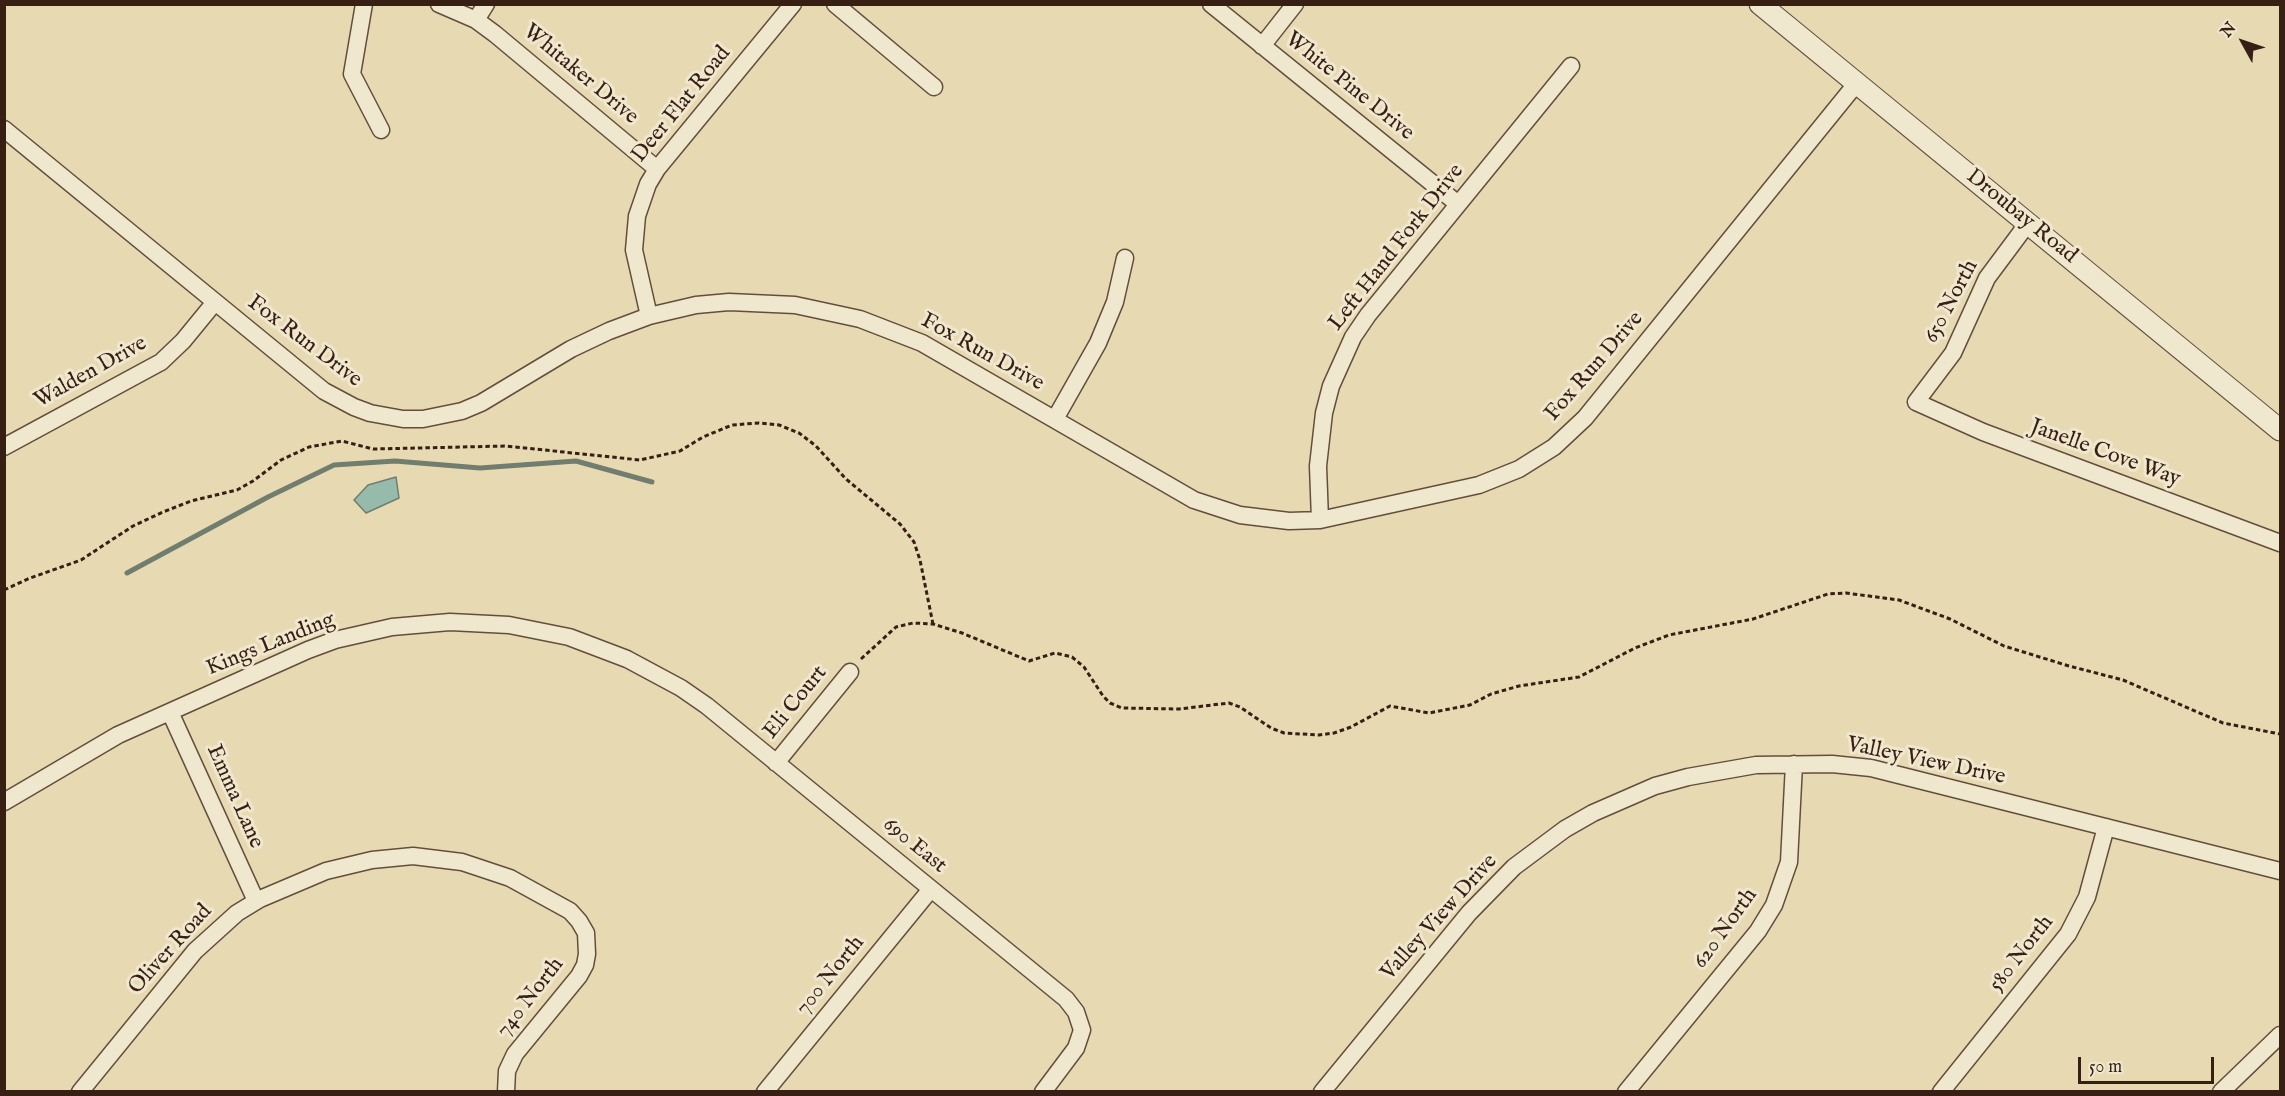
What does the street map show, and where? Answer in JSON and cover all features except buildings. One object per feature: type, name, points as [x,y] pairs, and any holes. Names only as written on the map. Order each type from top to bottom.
[{"type":"street","points":[[364,4],[352,74],[381,130]]},
{"type":"street","name":"Whitaker Drive","points":[[439,4],[476,20],[495,34],[657,169]]},
{"type":"street","points":[[476,20],[486,4]]},
{"type":"street","name":"Deer Flat Road","points":[[649,316],[637,268],[634,234],[641,200],[657,169],[793,4]]},
{"type":"street","points":[[835,4],[934,87]]},
{"type":"street","name":"White Pine Drive","points":[[1211,4],[1458,204]]},
{"type":"street","points":[[1262,46],[1295,4]]},
{"type":"street","name":"Droubay Road","points":[[1760,4],[2280,430]]},
{"type":"street","name":"Left Hand Fork Drive","points":[[1320,520],[1319,439],[1331,386],[1341,361],[1368,315],[1570,66]]},
{"type":"street","name":"Fox Run Drive","points":[[4,129],[324,391],[370,413],[403,418],[443,416],[471,407],[571,349],[649,316],[696,305],[729,302],[795,305],[838,313],[892,329],[922,343],[1194,500],[1240,515],[1289,521],[1320,520],[1479,485],[1519,469],[1554,447],[1585,418],[1856,84]]},
{"type":"street","name":"650 North","points":[[1916,402],[1953,353],[1987,278],[2028,222]]},
{"type":"street","points":[[1054,419],[1098,343],[1115,302],[1125,258]]},
{"type":"street","name":"Walden Drive","points":[[6,443],[161,362],[183,341],[215,302]]},
{"type":"street","name":"Janelle Cove Way","points":[[1916,402],[1983,432],[2280,543]]},
{"type":"street","name":"Kings Landing","points":[[4,802],[101,745],[170,712],[308,650],[335,640],[392,627],[450,622],[509,625],[539,630],[598,647],[655,672],[707,706]]},
{"type":"street","name":"Eli Court","points":[[776,763],[850,672]]},
{"type":"street","name":"690 East","points":[[707,706],[1066,999],[1076,1011],[1082,1030],[1076,1048],[1043,1092]]},
{"type":"street","name":"Emma Lane","points":[[170,712],[256,901]]},
{"type":"street","name":"Valley View Drive","points":[[1322,1092],[1468,913],[1514,867],[1539,847],[1593,813],[1655,786],[1721,770],[1756,765],[1794,764],[1832,764],[1870,768],[2280,871]]},
{"type":"street","name":"620 North","points":[[1626,1092],[1758,931],[1774,905],[1789,862],[1794,764]]},
{"type":"street","name":"580 North","points":[[1941,1092],[2068,934],[2087,897],[2106,827]]},
{"type":"street","name":"Oliver Road","points":[[80,1092],[195,951],[237,913],[256,901],[326,871],[392,857],[434,858],[462,862],[510,878],[570,911],[586,933]]},
{"type":"street","name":"700 North","points":[[765,1092],[931,889]]},
{"type":"street","name":"740 North","points":[[506,1091],[507,1071],[515,1054],[585,965],[586,933]]},
{"type":"street","points":[[2222,1092],[2280,1035]]},
{"type":"path","points":[[4,590],[81,560],[133,526],[163,512],[191,501],[237,490],[281,460],[309,447],[342,441],[373,449],[506,446],[640,460],[680,451],[703,437],[732,424],[759,423],[779,425],[799,433],[816,446],[846,479],[900,524],[914,542],[920,560],[933,624]]},
{"type":"path","points":[[850,672],[867,652],[896,627],[913,623],[933,624],[962,633],[1029,661],[1055,653],[1072,657],[1084,667],[1103,696],[1110,703],[1122,708],[1179,709],[1229,703],[1240,707],[1271,728],[1284,733],[1319,735],[1351,727],[1390,706],[1429,713],[1470,705],[1491,694],[1519,686],[1579,677],[1635,648],[1669,635],[1753,619],[1828,594],[1846,593],[1899,600],[1950,619],[2004,646],[2123,680],[2223,723],[2280,734]]},
{"type":"shaded area","points":[[396,477],[399,498],[366,513],[354,500],[368,485]]},
{"type":"waterway","points":[[127,573],[268,497],[334,465],[395,461],[480,468],[576,461],[652,482]]}]
